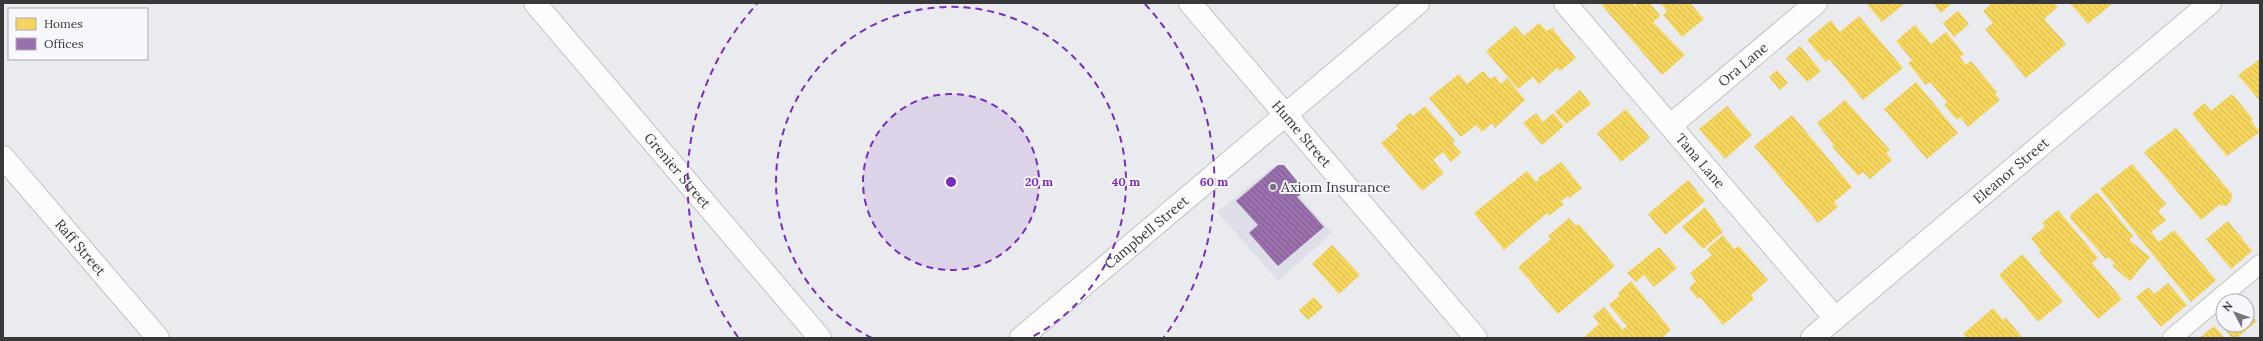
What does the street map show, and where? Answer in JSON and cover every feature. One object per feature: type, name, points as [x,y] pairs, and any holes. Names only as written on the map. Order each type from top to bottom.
[{"type":"street","name":"Grenier Street","points":[[535,3],[820,338]]},
{"type":"street","name":"Hume Street","points":[[1190,3],[1284,115],[1476,338]]},
{"type":"street","name":"Campbell Street","points":[[1021,338],[1418,3]]},
{"type":"street","name":"Tana Lane","points":[[1565,3],[1835,318]]},
{"type":"street","name":"Ora Lane","points":[[1671,125],[1816,3]]},
{"type":"street","name":"Eleanor Street","points":[[1812,338],[2210,3]]},
{"type":"street","name":"Raff Street","points":[[3,157],[158,338]]},
{"type":"lane","points":[[2172,338],[2260,264]]},
{"type":"shaded area","points":[[1274,166],[1332,233],[1278,281],[1217,212]]},
{"type":"building: Homes","points":[[1600,3],[1632,3],[1635,6],[1638,3],[1650,3],[1660,16],[1653,22],[1685,55],[1662,75]]},
{"type":"building: Homes","points":[[1657,3],[1690,3],[1704,19],[1682,37],[1663,15],[1667,11],[1661,4],[1659,5]]},
{"type":"building: Homes","points":[[1866,3],[1903,3],[1904,4],[1882,22]]},
{"type":"building: Homes","points":[[1933,3],[1952,3],[1941,13]]},
{"type":"building: Homes","points":[[1992,3],[2054,3],[2058,7],[2044,19],[2066,44],[2026,78],[1985,29],[1993,23],[1983,11]]},
{"type":"building: Homes","points":[[2070,3],[2113,3],[2088,24]]},
{"type":"building: Homes","points":[[1958,11],[1969,24],[1954,37],[1943,23]]},
{"type":"building: Homes","points":[[1859,16],[1903,68],[1863,100],[1829,59],[1826,62],[1807,40],[1831,20],[1840,32]]},
{"type":"building: Homes","points":[[1539,23],[1547,31],[1552,28],[1576,58],[1560,71],[1557,68],[1539,84],[1533,77],[1518,89],[1486,51],[1515,26],[1524,36]]},
{"type":"building: Homes","points":[[1915,25],[1931,44],[1946,32],[1964,54],[1960,57],[1966,65],[1971,61],[1997,92],[1995,94],[2000,100],[1968,127],[1960,117],[1957,120],[1944,105],[1947,102],[1930,82],[1926,85],[1908,63],[1912,60],[1896,41]]},
{"type":"building: Homes","points":[[1800,46],[1821,71],[1807,82],[1786,58]]},
{"type":"building: Homes","points":[[2260,59],[2260,101],[2238,75]]},
{"type":"building: Homes","points":[[1777,70],[1788,83],[1780,90],[1769,77]]},
{"type":"building: Homes","points":[[1483,71],[1490,79],[1495,76],[1501,84],[1507,78],[1525,100],[1495,128],[1492,123],[1482,132],[1476,125],[1461,137],[1429,98],[1459,74],[1467,84]]},
{"type":"building: Homes","points":[[1916,82],[1958,133],[1927,159],[1884,109]]},
{"type":"building: Homes","points":[[1580,90],[1591,104],[1566,124],[1555,112]]},
{"type":"building: Homes","points":[[2232,94],[2253,119],[2251,121],[2260,132],[2227,156],[2192,114],[2204,103],[2211,111]]},
{"type":"building: Homes","points":[[1845,100],[1890,150],[1886,153],[1892,160],[1870,179],[1863,172],[1858,176],[1832,146],[1834,145],[1817,123]]},
{"type":"building: Homes","points":[[1425,106],[1455,141],[1453,144],[1461,153],[1451,162],[1443,152],[1433,160],[1444,173],[1422,191],[1381,143],[1398,129],[1396,125],[1410,113],[1413,116]]},
{"type":"building: Homes","points":[[1727,106],[1752,135],[1725,159],[1699,129]]},
{"type":"building: Homes","points":[[1626,109],[1650,138],[1621,162],[1597,133]]},
{"type":"building: Homes","points":[[1536,113],[1543,122],[1553,113],[1564,126],[1542,145],[1523,123]]},
{"type":"building: Homes","points":[[1792,115],[1852,187],[1834,202],[1838,207],[1818,223],[1754,146]]},
{"type":"building: Homes","points":[[2176,128],[2232,194],[2231,201],[2226,206],[2219,205],[2201,220],[2144,152]]},
{"type":"building: Homes","points":[[1561,162],[1582,188],[1570,198],[1568,196],[1561,201],[1564,204],[1549,216],[1547,213],[1504,250],[1474,213],[1527,171],[1536,182],[1539,180],[1538,178]]},
{"type":"building: Homes","points":[[2132,164],[2166,204],[2158,211],[2166,220],[2151,232],[2159,242],[2174,230],[2216,280],[2191,302],[2100,189]]},
{"type":"building: Homes","points":[[1688,180],[1705,201],[1665,235],[1648,214]]},
{"type":"building: Homes","points":[[2096,193],[2099,194],[2133,236],[2129,240],[2150,257],[2130,281],[2112,266],[2115,263],[2108,257],[2106,259],[2070,218],[2070,215]]},
{"type":"building: Homes","points":[[1705,207],[1723,232],[1703,249],[1682,227]]},
{"type":"building: Homes","points":[[2058,210],[2098,258],[2092,263],[2122,299],[2098,319],[2039,252],[2041,251],[2031,238],[2045,227],[2042,223]]},
{"type":"building: Homes","points":[[1569,218],[1576,226],[1579,224],[1615,266],[1558,314],[1518,267],[1551,239],[1548,236]]},
{"type":"building: Homes","points":[[2228,221],[2252,251],[2231,269],[2206,239]]},
{"type":"building: Homes","points":[[1723,235],[1734,249],[1739,246],[1768,280],[1751,295],[1754,299],[1723,325],[1700,297],[1698,299],[1689,288],[1696,281],[1690,273],[1712,255],[1707,249]]},
{"type":"building: Homes","points":[[1332,245],[1360,275],[1339,294],[1312,264]]},
{"type":"building: Homes","points":[[1659,247],[1677,268],[1654,287],[1644,275],[1636,282],[1627,273]]},
{"type":"building: Homes","points":[[2022,254],[2063,301],[2038,322],[1999,275]]},
{"type":"building: Homes","points":[[1631,281],[1671,330],[1662,338],[1583,338],[1599,324],[1593,316],[1604,307],[1623,330],[1627,326],[1609,305],[1620,295],[1618,293]]},
{"type":"building: Homes","points":[[2168,283],[2187,305],[2161,327],[2136,297],[2148,287],[2154,294]]},
{"type":"building: Homes","points":[[1314,297],[1323,307],[1308,320],[1299,310]]},
{"type":"building: Homes","points":[[1993,308],[2003,320],[2006,318],[2023,338],[1966,338],[1963,334]]},
{"type":"building: Homes","points":[[2214,326],[2215,333],[2220,333],[2224,337],[2199,338]]},
{"type":"building: Homes","points":[[2228,333],[2243,333],[2237,338],[2232,338]]},
{"type":"building: Offices","points":[[1278,165],[1284,165],[1305,191],[1297,197],[1324,227],[1278,266],[1249,233],[1258,225],[1236,201]]},
{"type":"place","name":"Axiom Insurance","points":[[1273,187]]}]
